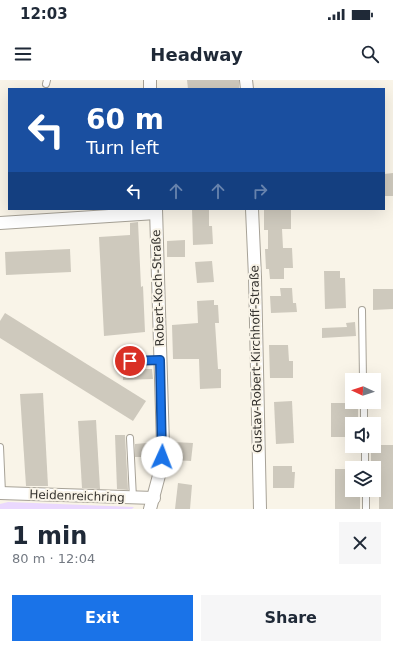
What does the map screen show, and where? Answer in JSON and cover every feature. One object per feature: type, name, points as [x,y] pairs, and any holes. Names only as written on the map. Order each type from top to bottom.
[{"type":"street","name":"Gustav-Robert-Kirchhoff-Straße","points":[[252,210],[260,509]]},
{"type":"street","points":[[0,223],[156,211]]},
{"type":"street","name":"Robert-Koch-Straße","points":[[152,504],[161,468],[163,446],[156,211]]},
{"type":"street","name":"Heidenreichring","points":[[1,493],[133,498],[152,504]]},
{"type":"lane","points":[[362,310],[363,373]]},
{"type":"lane","points":[[120,361],[160,360]]},
{"type":"lane","points":[[130,438],[133,498]]},
{"type":"lane","points":[[0,447],[1,493]]},
{"type":"lane","points":[[366,497],[366,509]]},
{"type":"shaded area","points":[[8,502],[134,507],[132,509],[0,509],[0,504]]},
{"type":"building","points":[[187,80],[239,80],[239,88],[188,88]]},
{"type":"building","points":[[393,173],[393,196],[385,196],[385,174]]},
{"type":"building","points":[[192,210],[209,210],[209,226],[212,226],[213,244],[193,245]]},
{"type":"building","points":[[264,210],[291,210],[291,229],[282,229],[283,248],[292,248],[293,268],[284,268],[284,279],[270,279],[269,269],[266,269],[265,249],[268,249],[268,230],[264,230]]},
{"type":"building","points":[[138,222],[145,332],[104,336],[99,237],[130,235],[130,223]]},
{"type":"building","points":[[185,240],[185,257],[167,257],[167,241]]},
{"type":"building","points":[[70,249],[71,272],[6,275],[5,252]]},
{"type":"building","points":[[212,261],[214,282],[197,283],[195,262]]},
{"type":"building","points":[[324,271],[340,271],[340,278],[345,278],[346,308],[325,309]]},
{"type":"building","points":[[280,288],[292,288],[293,303],[296,303],[297,312],[271,313],[270,296],[281,296]]},
{"type":"building","points":[[373,289],[393,289],[393,309],[373,310]]},
{"type":"building","points":[[214,300],[214,305],[218,305],[219,323],[215,323],[218,369],[221,369],[221,388],[200,389],[199,359],[173,359],[172,325],[198,323],[197,301]]},
{"type":"building","points":[[5,313],[146,401],[133,421],[0,338],[0,321]]},
{"type":"building","points":[[355,322],[356,336],[322,338],[322,328],[347,327],[346,323]]},
{"type":"building","points":[[269,345],[288,345],[289,361],[293,361],[293,378],[270,378]]},
{"type":"building","points":[[123,369],[152,369],[153,379],[123,380]]},
{"type":"building","points":[[43,393],[48,486],[26,486],[20,394]]},
{"type":"building","points":[[292,401],[294,443],[276,444],[274,402]]},
{"type":"building","points":[[331,403],[345,403],[345,409],[358,409],[358,417],[345,417],[345,437],[331,437]]},
{"type":"building","points":[[96,420],[100,489],[82,488],[78,421]]},
{"type":"building","points":[[115,435],[125,435],[128,490],[117,489]]},
{"type":"building","points":[[173,442],[193,443],[191,461],[171,460]]},
{"type":"building","points":[[147,443],[147,457],[135,457],[135,444]]},
{"type":"building","points":[[381,445],[393,445],[393,509],[379,509],[379,497],[381,497],[381,461],[371,461],[371,453],[381,453]]},
{"type":"building","points":[[273,466],[292,466],[292,472],[295,472],[294,488],[273,488]]},
{"type":"building","points":[[335,469],[345,469],[345,497],[360,497],[360,509],[335,509]]},
{"type":"building","points":[[178,483],[192,485],[190,509],[175,509]]},
{"type":"route","points":[[130,361],[160,360],[163,446],[162,457]]}]
